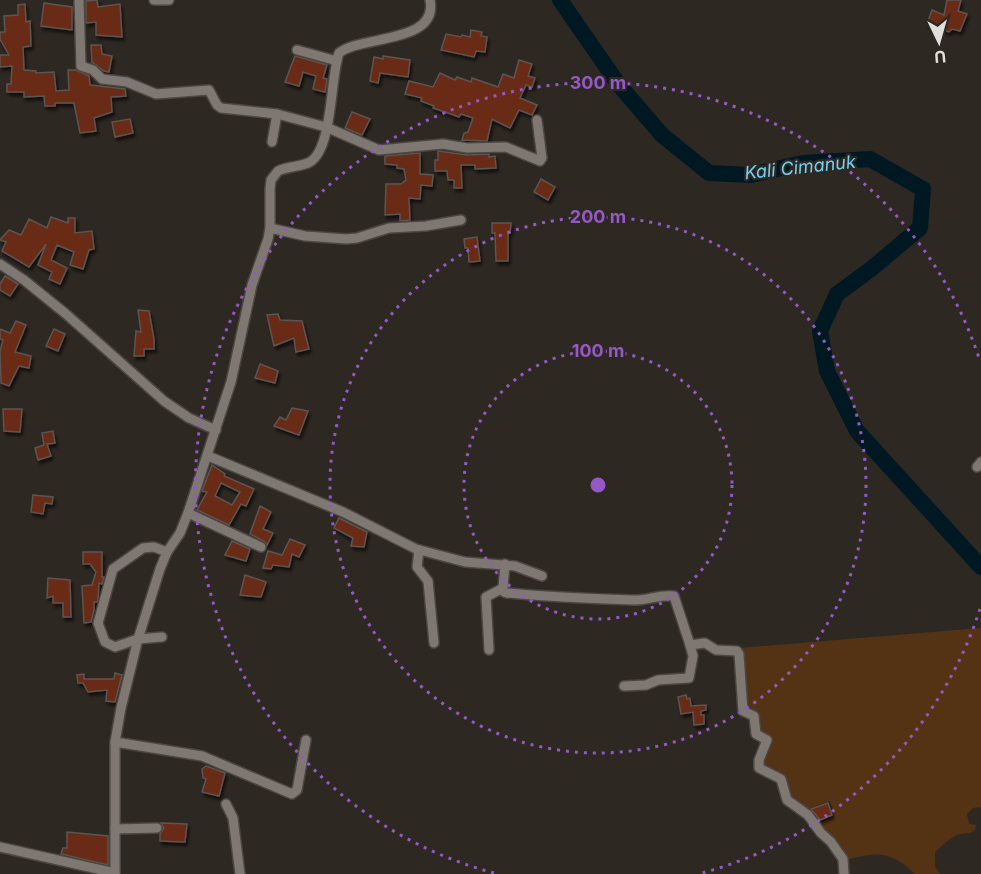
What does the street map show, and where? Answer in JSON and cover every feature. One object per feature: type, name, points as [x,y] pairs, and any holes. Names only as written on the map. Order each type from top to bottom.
[{"type":"street","points":[[79,0],[80,64],[93,70],[102,80],[127,82],[156,94],[209,90],[221,108],[277,114],[326,127],[380,150],[442,144],[467,148],[506,147],[540,161],[542,158],[537,120]]},
{"type":"street","points":[[154,0],[169,0]]},
{"type":"street","points":[[0,847],[115,874],[115,742],[121,708],[138,639],[167,552],[180,532],[188,513],[231,382],[252,285],[264,253],[270,228],[270,189],[274,175],[285,168],[312,160],[320,150],[339,53],[406,34],[420,26],[432,10],[430,0]]},
{"type":"street","points":[[297,50],[338,61]]},
{"type":"street","points":[[272,142],[277,114]]},
{"type":"street","points":[[270,228],[305,236],[346,239],[389,228],[426,226],[461,220]]},
{"type":"street","points":[[0,264],[66,314],[164,401],[189,418],[216,430]]},
{"type":"street","points":[[208,456],[343,512],[419,550],[465,562],[484,565],[505,564],[542,576]]},
{"type":"street","points":[[188,513],[261,548]]},
{"type":"street","points":[[162,637],[138,639],[115,647],[103,637],[99,622],[111,574],[117,565],[143,548],[154,547],[167,552]]},
{"type":"street","points":[[419,550],[417,567],[428,581],[434,643]]},
{"type":"street","points":[[505,564],[503,588],[507,593],[635,600],[674,596],[693,656],[689,678],[658,680],[646,685],[624,686]]},
{"type":"street","points":[[489,650],[486,597],[503,588]]},
{"type":"street","points":[[690,645],[705,643],[714,649],[738,652],[743,711],[754,716],[756,734],[767,740],[759,760],[759,768],[781,779],[787,800],[808,815],[842,857],[844,874]]},
{"type":"street","points":[[115,742],[202,756],[292,794],[297,790],[306,740]]},
{"type":"street","points":[[226,804],[233,818],[240,874]]},
{"type":"street","points":[[116,829],[157,828]]},
{"type":"shaded area","points":[[981,628],[981,807],[973,808],[967,814],[969,824],[976,825],[975,830],[954,837],[935,852],[935,867],[940,874],[915,874],[898,861],[883,855],[866,855],[846,860],[819,823],[834,816],[830,801],[807,809],[789,797],[784,777],[762,766],[771,738],[759,732],[746,709],[740,648]]},
{"type":"building","points":[[97,0],[98,7],[120,4],[122,37],[96,35],[96,22],[86,23],[86,1]]},
{"type":"building","points":[[947,0],[961,0],[958,11],[967,14],[960,31],[952,29],[949,32],[927,24],[932,10],[944,15]]},
{"type":"building","points":[[44,3],[72,7],[72,30],[41,26]]},
{"type":"building","points":[[25,4],[26,22],[30,21],[31,46],[23,47],[24,70],[36,71],[36,73],[54,72],[56,91],[69,90],[68,70],[76,70],[89,76],[90,85],[125,89],[126,96],[111,97],[112,112],[94,118],[96,131],[80,133],[74,103],[55,103],[55,106],[45,106],[44,96],[24,97],[24,92],[7,92],[7,84],[11,84],[12,66],[0,67],[0,55],[9,55],[0,39],[0,32],[5,32],[4,16],[18,15],[18,5]]},
{"type":"building","points":[[471,30],[482,32],[481,36],[487,37],[485,52],[476,51],[474,57],[441,50],[446,34],[470,37]]},
{"type":"building","points":[[91,45],[101,45],[102,54],[112,56],[109,72],[92,62]]},
{"type":"building","points":[[295,56],[327,65],[323,78],[327,79],[325,92],[313,89],[316,76],[303,72],[299,86],[285,82]]},
{"type":"building","points":[[383,56],[410,60],[408,77],[380,73],[378,83],[370,81],[374,57],[383,59]]},
{"type":"building","points":[[519,60],[532,64],[528,76],[535,78],[532,87],[526,85],[520,98],[537,105],[532,115],[519,110],[510,128],[492,119],[487,141],[462,140],[473,118],[461,114],[459,117],[433,108],[434,106],[421,101],[422,98],[405,94],[409,81],[433,87],[440,73],[455,80],[457,77],[471,82],[472,78],[498,87],[503,74],[514,78]]},
{"type":"building","points":[[352,112],[370,119],[362,135],[345,128]]},
{"type":"building","points":[[130,119],[133,133],[115,137],[112,122]]},
{"type":"building","points":[[438,151],[467,155],[489,154],[489,157],[495,156],[496,168],[475,169],[475,165],[461,165],[462,188],[454,188],[454,180],[448,180],[447,171],[435,171]]},
{"type":"building","points":[[420,153],[420,174],[433,175],[432,186],[421,185],[420,199],[409,198],[410,220],[400,221],[400,214],[385,215],[386,184],[401,184],[406,180],[404,169],[397,168],[397,165],[385,164],[385,156]]},
{"type":"building","points":[[541,179],[555,187],[548,200],[534,192]]},
{"type":"building","points":[[51,217],[68,223],[68,218],[75,218],[75,233],[92,231],[94,249],[89,250],[83,269],[70,265],[74,252],[57,245],[51,260],[67,268],[60,284],[49,279],[52,272],[38,265],[46,244],[29,267],[2,251],[6,242],[0,240],[9,230],[21,235],[29,219],[47,228]]},
{"type":"building","points":[[492,223],[511,223],[510,233],[508,233],[508,261],[496,261],[495,233],[492,233]]},
{"type":"building","points":[[477,237],[480,261],[469,262],[468,248],[465,248],[464,239]]},
{"type":"building","points":[[5,276],[18,284],[10,296],[0,290],[0,284]]},
{"type":"building","points":[[138,310],[149,311],[154,339],[154,349],[144,349],[144,356],[134,356],[136,331],[141,332]]},
{"type":"building","points":[[278,314],[280,320],[302,321],[309,349],[296,352],[294,338],[274,346],[267,315]]},
{"type":"building","points":[[16,321],[26,325],[15,352],[31,356],[29,368],[19,366],[9,386],[1,383],[0,351],[3,340],[0,339],[0,329],[10,333]]},
{"type":"building","points":[[54,329],[65,334],[58,351],[46,346]]},
{"type":"building","points":[[260,364],[278,371],[275,383],[255,378]]},
{"type":"building","points":[[292,408],[308,411],[299,435],[274,426],[280,417],[286,420]]},
{"type":"building","points":[[3,409],[22,409],[20,432],[4,431]]},
{"type":"building","points":[[53,431],[55,443],[47,444],[51,456],[38,460],[35,448],[44,445],[42,433]]},
{"type":"building","points":[[212,465],[225,474],[224,476],[254,489],[246,506],[241,504],[229,525],[197,510],[207,492],[202,491]],"holes":[[[221,483],[240,492],[232,505],[215,496]]]},
{"type":"building","points":[[33,495],[53,497],[52,504],[45,503],[43,514],[31,512]]},
{"type":"building","points":[[260,506],[271,512],[263,529],[273,533],[267,545],[250,534]]},
{"type":"building","points":[[339,518],[367,532],[364,547],[351,546],[353,538],[334,528]]},
{"type":"building","points":[[290,539],[305,545],[299,557],[292,554],[289,567],[273,565],[271,569],[263,568],[268,551],[282,555]]},
{"type":"building","points":[[232,541],[250,549],[246,561],[225,555]]},
{"type":"building","points":[[83,552],[102,552],[102,577],[104,577],[102,584],[99,583],[98,599],[94,602],[91,622],[84,623],[82,586],[92,585],[96,572],[90,564],[83,564]]},
{"type":"building","points":[[245,575],[266,582],[261,597],[240,595]]},
{"type":"building","points":[[48,578],[70,580],[71,617],[63,617],[63,603],[53,603],[53,596],[47,598]]},
{"type":"building","points":[[115,673],[122,675],[115,702],[106,701],[107,690],[88,692],[83,683],[78,683],[77,675],[84,674],[84,679],[114,679]]},
{"type":"building","points":[[686,695],[687,699],[690,698],[691,706],[706,705],[706,710],[701,711],[701,715],[704,715],[704,724],[694,725],[693,712],[681,714],[678,697]]},
{"type":"building","points":[[206,766],[225,773],[219,796],[202,792],[206,779],[203,778],[202,769]]},
{"type":"building","points":[[828,803],[832,815],[820,820],[811,809]]},
{"type":"building","points":[[161,823],[187,824],[185,842],[160,841],[160,834],[164,828]]},
{"type":"building","points":[[67,832],[108,836],[108,865],[61,854],[63,848],[67,848]]},
{"type":"waterway","name":"Kali Cimanuk","points":[[560,0],[619,85],[662,135],[709,173],[751,175],[803,163],[870,159],[923,189],[920,228],[837,294],[820,331],[827,371],[857,431],[981,567]]}]
